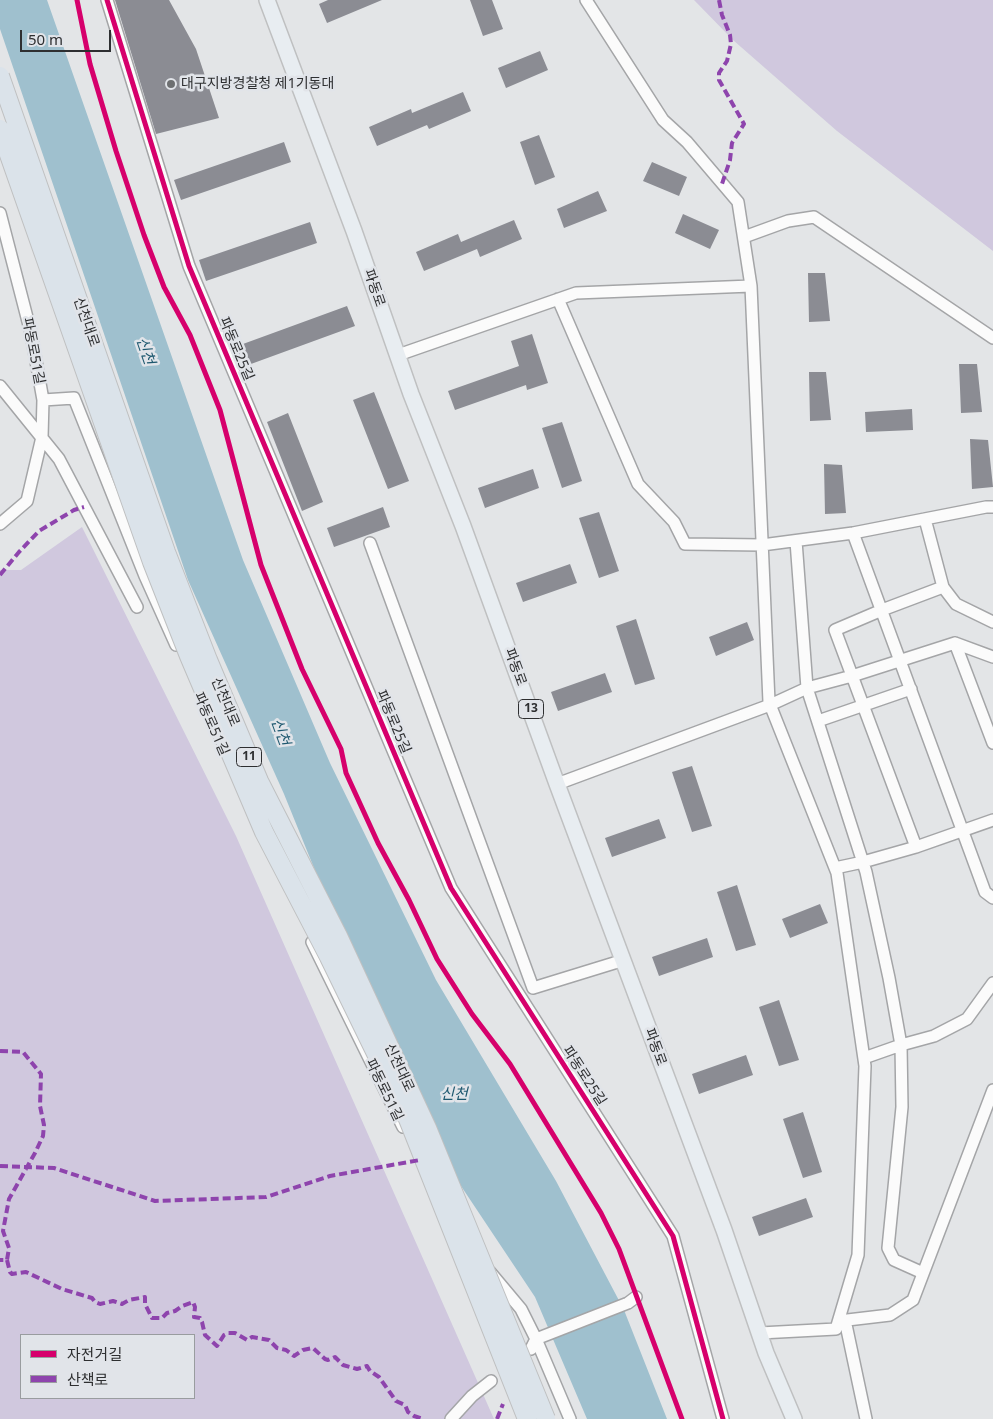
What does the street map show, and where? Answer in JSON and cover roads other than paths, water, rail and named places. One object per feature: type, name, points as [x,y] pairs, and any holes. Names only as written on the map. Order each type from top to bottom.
[{"type":"highway","name":"신천대로","points":[[0,76],[166,552],[208,660],[259,781],[338,936],[428,1128],[546,1419]]},
{"type":"highway","name":"신천대로","points":[[0,129],[152,562],[188,656],[264,832],[329,958],[408,1119],[527,1419]]},
{"type":"main road","name":"파동로","points":[[267,0],[724,1230],[766,1353],[794,1419]]},
{"type":"street","name":"파동로25길","points":[[107,0],[189,266],[451,888],[673,1236],[723,1419]]},
{"type":"street","points":[[586,0],[663,120],[687,142],[738,202],[751,286],[768,692],[770,705],[837,873],[864,1058],[858,1255],[842,1320],[836,1329],[760,1333]]},
{"type":"street","name":"파동로51길","points":[[0,213],[31,333],[43,400],[74,398],[145,576],[264,844],[393,1109],[420,1160],[435,1204],[521,1309],[537,1341]]},
{"type":"street","points":[[744,237],[788,220],[814,217],[993,338]]},
{"type":"street","points":[[398,355],[576,293],[751,286]]},
{"type":"street","points":[[558,299],[638,484],[674,522],[686,544],[762,545],[796,541],[854,534],[993,507]]},
{"type":"street","points":[[0,386],[59,459],[137,607]]},
{"type":"street","points":[[0,524],[28,501],[42,437],[43,400]]},
{"type":"street","points":[[925,519],[943,587],[956,604],[993,622]]},
{"type":"street","points":[[854,534],[985,892],[993,898]]},
{"type":"street","points":[[796,541],[807,688],[863,862],[889,978],[901,1045],[902,1107],[888,1248],[894,1260],[923,1273]]},
{"type":"street","points":[[370,543],[533,988]]},
{"type":"street","points":[[916,847],[835,630],[943,587]]},
{"type":"street","points":[[557,784],[770,705],[807,688],[852,676],[954,643],[993,658]]},
{"type":"street","points":[[954,643],[993,743]]},
{"type":"street","points":[[818,722],[911,690]]},
{"type":"street","points":[[835,868],[916,847],[993,820]]},
{"type":"street","points":[[518,993],[624,960]]},
{"type":"street","points":[[864,1058],[934,1036],[967,1019],[993,984]]},
{"type":"street","points":[[842,1320],[890,1315],[913,1300],[993,1090]]},
{"type":"street","points":[[570,1419],[537,1341],[632,1300]]},
{"type":"street","points":[[842,1320],[866,1419]]},
{"type":"street","points":[[451,1419],[472,1396],[491,1381]]},
{"type":"water","name":"신천","points":[[0,0],[47,0],[243,560],[330,763],[436,980],[556,1181],[624,1310],[667,1419],[587,1419],[535,1297],[415,1117],[284,794],[188,580],[0,29]]},
{"type":"place","name":"대구지방경찰청 제1기동대","points":[[171,84]]}]
